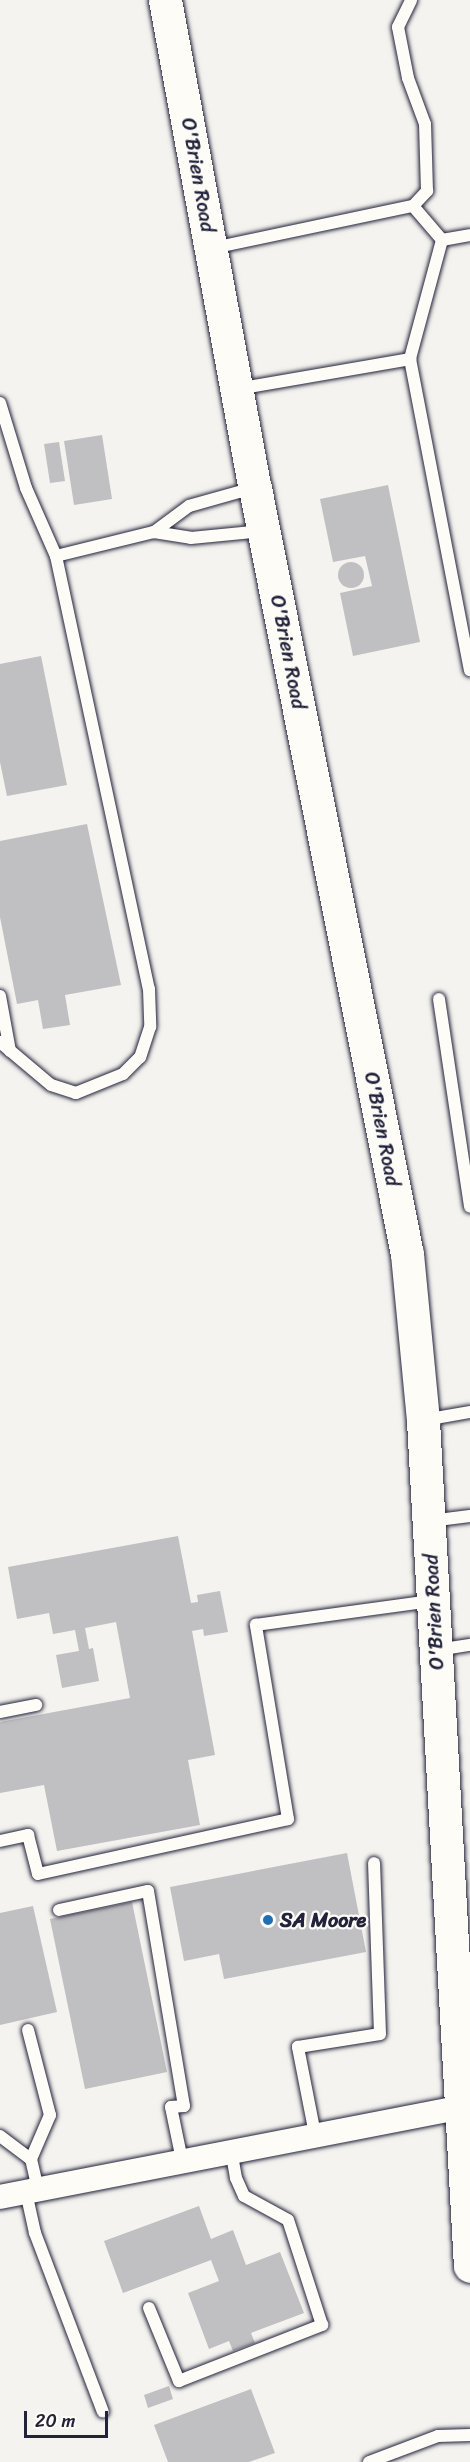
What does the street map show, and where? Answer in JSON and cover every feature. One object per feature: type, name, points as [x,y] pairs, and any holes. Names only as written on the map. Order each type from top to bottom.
[{"type":"main road","name":"O'Brien Road","points":[[167,3],[255,488],[407,1254],[423,1420],[470,2266]]},
{"type":"street","points":[[0,2197],[461,2106]]},
{"type":"lane","points":[[212,249],[413,206],[427,191],[425,123],[408,78],[398,27],[411,0]]},
{"type":"lane","points":[[413,206],[442,240]]},
{"type":"lane","points":[[442,240],[470,236]]},
{"type":"lane","points":[[442,240],[410,359],[470,670]]},
{"type":"lane","points":[[237,389],[410,359]]},
{"type":"lane","points":[[0,403],[26,488],[56,556],[149,989],[150,1027],[140,1057],[123,1074],[76,1093],[51,1085],[0,1042]]},
{"type":"lane","points":[[56,556],[154,532],[189,506],[255,488]]},
{"type":"lane","points":[[154,532],[191,538],[264,531]]},
{"type":"lane","points":[[0,996],[10,1051]]},
{"type":"lane","points":[[439,999],[470,1207]]},
{"type":"lane","points":[[423,1420],[470,1412]]},
{"type":"lane","points":[[429,1521],[470,1516]]},
{"type":"lane","points":[[0,1841],[28,1835],[38,1874],[288,1819],[256,1625],[433,1600]]},
{"type":"lane","points":[[436,1650],[470,1645]]},
{"type":"lane","points":[[0,1712],[36,1705]]},
{"type":"lane","points":[[315,2134],[298,2048],[380,2034],[374,1863]]},
{"type":"lane","points":[[59,1910],[148,1891],[184,2106],[171,2108],[182,2160]]},
{"type":"lane","points":[[28,2030],[50,2115],[31,2159],[35,2234],[103,2412]]},
{"type":"lane","points":[[0,2136],[31,2159]]},
{"type":"lane","points":[[149,2308],[179,2381],[322,2325],[288,2220],[244,2196],[236,2178],[231,2150]]},
{"type":"lane","points":[[369,2462],[438,2436],[470,2435]]},
{"type":"building","points":[[102,435],[112,499],[74,505],[64,441]]},
{"type":"building","points":[[59,442],[65,481],[50,483],[44,444]]},
{"type":"building","points":[[388,485],[420,642],[353,656],[340,593],[372,586],[365,556],[333,562],[320,499]]},
{"type":"building","points":[[351,562],[360,566],[364,575],[360,584],[351,588],[342,584],[338,575],[342,566]]},
{"type":"building","points":[[41,656],[67,785],[7,796],[0,762],[0,664]]},
{"type":"building","points":[[87,824],[121,985],[65,995],[70,1025],[43,1029],[38,1000],[17,1004],[0,917],[0,841]]},
{"type":"building","points":[[178,1536],[191,1603],[198,1602],[197,1595],[220,1591],[228,1632],[204,1636],[203,1629],[192,1631],[215,1755],[188,1760],[200,1825],[57,1851],[44,1785],[0,1793],[0,1722],[130,1698],[116,1622],[85,1628],[89,1649],[93,1648],[99,1681],[62,1688],[56,1655],[79,1651],[75,1630],[53,1634],[49,1613],[17,1619],[8,1567]]},
{"type":"building","name":"SA Moore","points":[[347,1853],[366,1952],[224,1979],[219,1954],[184,1961],[170,1887]]},
{"type":"building","points":[[132,1902],[167,2072],[85,2089],[50,1919]]},
{"type":"building","points":[[33,1906],[57,2012],[0,2025],[0,1913]]},
{"type":"building","points":[[199,2206],[211,2239],[233,2230],[246,2265],[280,2252],[304,2313],[251,2333],[255,2343],[233,2351],[229,2341],[209,2349],[188,2293],[219,2281],[211,2260],[123,2293],[104,2241]]},
{"type":"building","points":[[169,2386],[173,2399],[148,2408],[144,2395]]},
{"type":"building","points":[[251,2389],[275,2453],[249,2462],[168,2462],[154,2425]]},
{"type":"place","name":"SA Moore","points":[[268,1920]]}]
